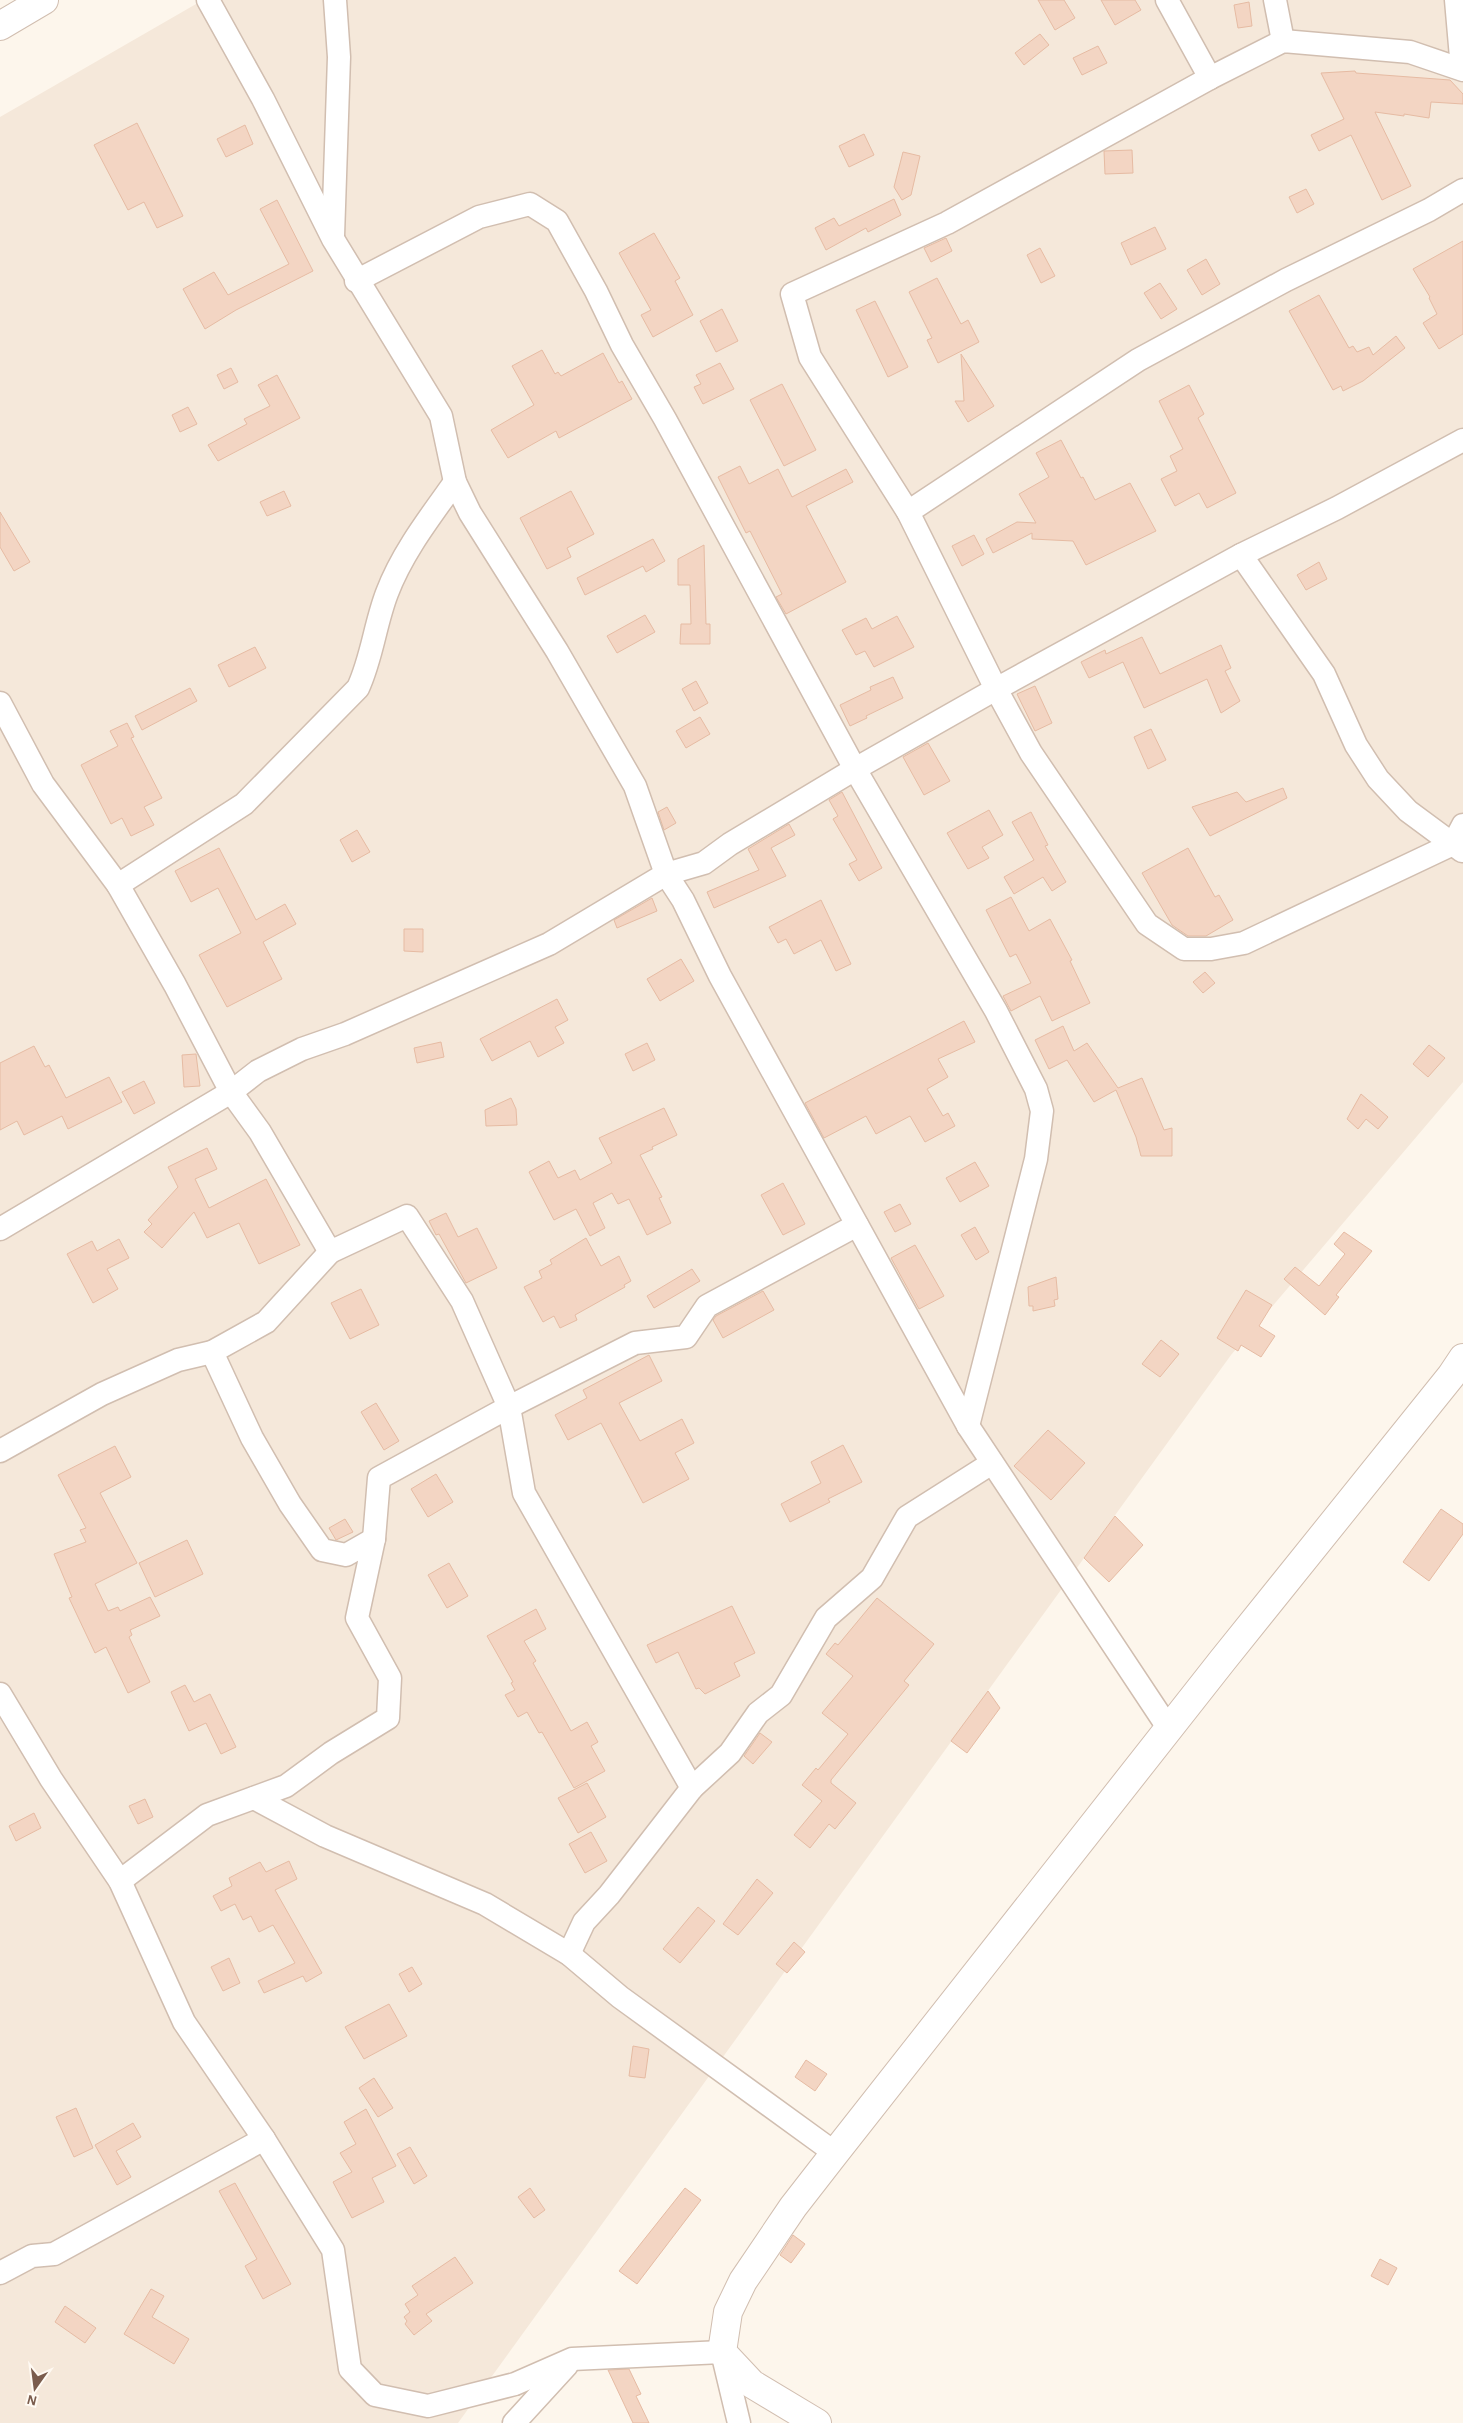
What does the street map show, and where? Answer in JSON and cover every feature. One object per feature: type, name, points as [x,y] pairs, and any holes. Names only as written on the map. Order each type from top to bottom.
[{"type":"street","points":[[0,26],[44,0]]},
{"type":"street","points":[[208,0],[263,99],[356,281],[441,416],[455,482],[470,513],[557,651],[634,786],[666,874],[683,900],[720,976],[968,1426],[1169,1729]]},
{"type":"street","points":[[333,239],[339,57],[335,0]]},
{"type":"street","points":[[1167,0],[1210,78]]},
{"type":"street","points":[[1276,0],[1283,41]]},
{"type":"street","points":[[1456,0],[1463,70],[1410,52],[1283,41],[1210,78],[947,223],[792,294],[810,357],[908,512],[996,689],[1031,753],[1148,924],[1184,948],[1211,949],[1244,943],[1460,841]]},
{"type":"street","points":[[908,512],[1138,360],[1286,280],[1428,210],[1463,190]]},
{"type":"street","points":[[356,281],[479,217],[530,204],[557,221],[622,344],[665,419],[855,769],[996,1011],[1036,1089],[1042,1111],[1036,1159],[968,1426]]},
{"type":"street","points":[[0,1229],[231,1092],[258,1071],[302,1049],[346,1034],[549,944],[666,874],[704,863],[730,844],[855,769],[996,689],[1242,555],[1353,500],[1463,440]]},
{"type":"street","points":[[118,885],[244,804],[358,688],[365,672],[387,592],[400,565],[455,482]]},
{"type":"street","points":[[1242,555],[1324,674],[1356,745],[1378,779],[1408,811],[1460,841]]},
{"type":"street","points":[[0,703],[43,784],[118,885],[175,985],[231,1092],[260,1132],[330,1252]]},
{"type":"street","points":[[0,1451],[102,1394],[178,1360],[212,1352],[266,1322],[330,1252],[407,1216],[462,1301],[509,1407],[524,1493],[692,1788]]},
{"type":"street","points":[[120,1881],[208,1815],[286,1786],[331,1753],[388,1718],[390,1678],[357,1618],[374,1539],[379,1478],[509,1407],[635,1343],[686,1337],[707,1306],[857,1226]]},
{"type":"street","points":[[212,1352],[252,1438],[290,1504],[322,1550],[346,1554],[374,1539]]},
{"type":"street","points":[[739,2423],[722,2352],[728,2312],[743,2281],[793,2207],[1169,1729],[1451,1376],[1463,1358]]},
{"type":"street","points":[[569,1954],[584,1922],[609,1895],[692,1788],[730,1753],[758,1713],[781,1695],[826,1618],[872,1578],[907,1517],[992,1463]]},
{"type":"street","points":[[0,1694],[51,1779],[120,1881],[184,2022],[264,2139],[332,2250],[350,2369],[375,2395],[428,2406],[515,2384],[572,2359],[722,2352],[752,2384],[817,2423]]},
{"type":"street","points":[[254,1798],[325,1836],[485,1904],[569,1954],[620,1998],[835,2153]]},
{"type":"street","points":[[0,2273],[32,2256],[54,2254],[264,2139]]},
{"type":"street","points":[[514,2423],[572,2359]]},
{"type":"shaded area","points":[[203,0],[1463,0],[1463,1082],[1231,1355],[458,2423],[0,2423],[0,117]]},
{"type":"building","points":[[1038,0],[1064,0],[1075,18],[1055,30]]},
{"type":"building","points":[[1101,0],[1135,0],[1141,10],[1115,25]]},
{"type":"building","points":[[1249,2],[1252,26],[1238,28],[1234,5]]},
{"type":"building","points":[[1040,34],[1049,45],[1024,65],[1015,53]]},
{"type":"building","points":[[1098,46],[1107,63],[1082,75],[1073,58]]},
{"type":"building","points":[[1355,71],[1356,73],[1450,80],[1463,94],[1463,104],[1431,102],[1429,118],[1375,112],[1411,186],[1382,200],[1351,135],[1319,151],[1311,135],[1344,119],[1321,73]]},
{"type":"building","points":[[137,123],[183,216],[157,228],[144,202],[128,210],[94,145]]},
{"type":"building","points":[[245,125],[253,144],[226,157],[217,139]]},
{"type":"building","points":[[864,134],[874,155],[849,167],[839,146]]},
{"type":"building","points":[[1132,150],[1133,173],[1105,174],[1104,151]]},
{"type":"building","points":[[903,152],[920,156],[911,195],[902,200],[894,187]]},
{"type":"building","points":[[1306,189],[1314,204],[1297,213],[1289,197]]},
{"type":"building","points":[[894,199],[901,215],[868,232],[866,228],[826,250],[815,228],[834,218],[839,226]]},
{"type":"building","points":[[277,200],[313,271],[236,310],[205,329],[183,289],[214,272],[228,295],[289,264],[260,209]]},
{"type":"building","points":[[1155,227],[1166,249],[1131,265],[1121,243]]},
{"type":"building","points":[[654,233],[680,278],[675,281],[693,315],[653,337],[641,315],[651,310],[619,253]]},
{"type":"building","points":[[946,238],[952,251],[931,262],[924,248]]},
{"type":"building","points":[[1463,241],[1463,334],[1439,349],[1423,323],[1437,314],[1430,297],[1413,269]]},
{"type":"building","points":[[1040,248],[1055,276],[1041,283],[1027,255]]},
{"type":"building","points":[[1206,259],[1220,284],[1202,295],[1187,270]]},
{"type":"building","points":[[937,278],[961,324],[968,320],[979,342],[938,363],[927,340],[932,338],[909,292]]},
{"type":"building","points":[[1160,283],[1177,309],[1161,319],[1144,293]]},
{"type":"building","points":[[1319,295],[1349,348],[1353,346],[1357,352],[1369,347],[1373,355],[1396,336],[1405,348],[1363,381],[1343,391],[1341,386],[1333,390],[1289,311]]},
{"type":"building","points":[[875,301],[908,367],[888,377],[856,310]]},
{"type":"building","points":[[722,309],[738,341],[716,352],[700,321]]},
{"type":"building","points":[[542,350],[555,374],[558,372],[561,376],[603,353],[619,383],[622,381],[632,399],[559,438],[556,431],[508,458],[491,430],[534,405],[512,366]]},
{"type":"building","points":[[961,354],[994,406],[968,422],[955,401],[964,401]]},
{"type":"building","points":[[720,363],[734,389],[703,404],[694,387],[701,384],[696,375]]},
{"type":"building","points":[[231,368],[238,382],[224,389],[217,375]]},
{"type":"building","points":[[277,375],[300,418],[218,461],[208,445],[247,424],[244,419],[270,406],[258,385]]},
{"type":"building","points":[[782,384],[816,450],[784,466],[750,400]]},
{"type":"building","points":[[1189,385],[1204,414],[1198,418],[1236,493],[1207,508],[1199,493],[1175,506],[1161,479],[1177,471],[1170,456],[1183,449],[1159,401]]},
{"type":"building","points":[[188,407],[197,424],[180,432],[172,415]]},
{"type":"building","points":[[1061,440],[1095,500],[1130,483],[1156,531],[1086,565],[1073,541],[1032,539],[1032,533],[993,553],[986,539],[1017,522],[1036,523],[1019,494],[1049,477],[1036,453]]},
{"type":"building","points":[[740,466],[749,484],[778,469],[792,497],[846,469],[853,482],[806,506],[846,582],[786,614],[776,597],[782,594],[750,531],[746,533],[718,477]]},
{"type":"building","points":[[284,491],[291,506],[267,516],[260,502]]},
{"type":"building","points":[[571,491],[594,534],[567,548],[571,557],[547,569],[520,518]]},
{"type":"building","points":[[0,512],[30,562],[14,571],[0,547]]},
{"type":"building","points":[[974,535],[984,554],[962,566],[952,546]]},
{"type":"building","points":[[653,539],[665,561],[646,572],[643,566],[585,595],[577,578]]},
{"type":"building","points":[[704,545],[706,624],[710,624],[710,644],[680,644],[681,624],[691,624],[690,585],[678,585],[678,559]]},
{"type":"building","points":[[1319,562],[1327,579],[1306,590],[1297,575]]},
{"type":"building","points":[[645,615],[655,632],[617,653],[607,636]]},
{"type":"building","points":[[897,616],[914,647],[874,667],[865,651],[856,655],[842,630],[866,618],[872,629]]},
{"type":"building","points":[[1142,637],[1160,674],[1221,645],[1231,668],[1225,671],[1240,701],[1221,713],[1207,679],[1144,708],[1123,662],[1089,678],[1081,662],[1105,650],[1106,654]]},
{"type":"building","points":[[255,647],[266,668],[229,687],[218,665]]},
{"type":"building","points":[[893,677],[903,698],[850,726],[840,705],[871,690],[870,687]]},
{"type":"building","points":[[696,681],[708,703],[694,711],[682,689]]},
{"type":"building","points":[[1035,686],[1052,723],[1035,731],[1017,694]]},
{"type":"building","points":[[190,688],[197,701],[142,730],[135,716]]},
{"type":"building","points":[[700,717],[710,734],[686,748],[676,731]]},
{"type":"building","points":[[127,723],[134,737],[131,738],[162,798],[144,807],[154,825],[131,836],[122,818],[111,824],[81,765],[118,746],[110,731]]},
{"type":"building","points":[[1151,729],[1166,760],[1148,769],[1134,737]]},
{"type":"building","points":[[928,743],[950,781],[924,795],[903,757]]},
{"type":"building","points":[[1283,788],[1287,798],[1210,836],[1192,807],[1237,792],[1246,802]]},
{"type":"building","points":[[842,792],[882,868],[859,881],[849,864],[857,860],[833,819],[838,816],[829,800]]},
{"type":"building","points":[[667,807],[676,823],[664,830],[658,812]]},
{"type":"building","points":[[989,810],[1003,835],[982,847],[989,858],[968,869],[947,833]]},
{"type":"building","points":[[1031,812],[1048,845],[1045,846],[1066,882],[1052,891],[1043,877],[1014,894],[1004,877],[1034,860],[1012,822]]},
{"type":"building","points":[[789,824],[795,835],[771,848],[786,876],[714,908],[707,892],[759,870],[748,849]]},
{"type":"building","points":[[357,830],[370,852],[352,862],[340,840]]},
{"type":"building","points":[[219,848],[256,920],[285,904],[296,924],[263,942],[282,979],[227,1007],[199,955],[241,933],[218,888],[191,902],[175,871]]},
{"type":"building","points":[[1188,848],[1215,897],[1219,895],[1233,920],[1206,936],[1188,936],[1172,925],[1142,873]]},
{"type":"building","points":[[1011,897],[1029,931],[1050,919],[1072,960],[1070,961],[1090,1003],[1052,1021],[1040,996],[1011,1011],[1003,996],[1031,983],[1016,954],[1010,957],[986,910]]},
{"type":"building","points":[[652,898],[657,911],[617,928],[614,920]]},
{"type":"building","points":[[821,900],[851,964],[836,971],[821,940],[794,954],[786,939],[778,943],[769,927]]},
{"type":"building","points":[[404,929],[423,929],[423,952],[404,951]]},
{"type":"building","points":[[681,959],[694,981],[660,1001],[647,979]]},
{"type":"building","points":[[1205,972],[1215,983],[1203,993],[1193,982]]},
{"type":"building","points":[[557,999],[568,1020],[555,1027],[564,1043],[538,1057],[530,1041],[492,1061],[480,1039]]},
{"type":"building","points":[[964,1021],[975,1042],[938,1059],[948,1077],[927,1089],[943,1116],[948,1113],[955,1126],[925,1142],[910,1116],[876,1134],[866,1116],[824,1138],[805,1103]]},
{"type":"building","points":[[1063,1026],[1074,1051],[1087,1043],[1118,1088],[1142,1078],[1164,1130],[1172,1128],[1172,1156],[1141,1156],[1136,1137],[1116,1090],[1094,1102],[1067,1060],[1049,1069],[1035,1040]]},
{"type":"building","points":[[441,1042],[444,1057],[417,1063],[414,1048]]},
{"type":"building","points":[[647,1043],[655,1060],[633,1071],[625,1054]]},
{"type":"building","points":[[1429,1045],[1445,1058],[1428,1077],[1413,1064]]},
{"type":"building","points":[[34,1046],[45,1067],[49,1065],[66,1098],[109,1077],[122,1102],[68,1129],[62,1116],[24,1135],[17,1121],[0,1130],[0,1063]]},
{"type":"building","points":[[196,1054],[200,1086],[184,1087],[182,1055]]},
{"type":"building","points":[[144,1081],[155,1103],[134,1114],[122,1092]]},
{"type":"building","points":[[1361,1094],[1388,1117],[1378,1129],[1366,1119],[1358,1129],[1347,1119]]},
{"type":"building","points":[[511,1098],[516,1109],[517,1125],[486,1126],[485,1110]]},
{"type":"building","points":[[664,1108],[677,1135],[640,1155],[662,1197],[659,1198],[671,1223],[647,1235],[629,1199],[618,1204],[612,1193],[593,1203],[605,1228],[590,1236],[576,1209],[554,1220],[529,1172],[549,1161],[558,1178],[575,1170],[580,1180],[612,1163],[599,1138]]},
{"type":"building","points":[[207,1148],[217,1169],[195,1179],[209,1208],[266,1179],[300,1245],[259,1264],[239,1223],[207,1238],[194,1212],[162,1248],[144,1232],[152,1224],[148,1220],[178,1187],[168,1167]]},
{"type":"building","points":[[975,1162],[989,1186],[960,1202],[946,1178]]},
{"type":"building","points":[[783,1183],[805,1224],[783,1235],[761,1195]]},
{"type":"building","points":[[900,1204],[911,1224],[895,1232],[884,1212]]},
{"type":"building","points":[[446,1213],[458,1237],[477,1228],[497,1268],[466,1283],[439,1234],[436,1235],[429,1221]]},
{"type":"building","points":[[975,1227],[989,1252],[976,1260],[961,1235]]},
{"type":"building","points":[[1344,1232],[1372,1251],[1336,1295],[1339,1297],[1325,1315],[1284,1279],[1295,1267],[1319,1286],[1345,1254],[1334,1244]]},
{"type":"building","points":[[586,1238],[601,1266],[619,1256],[631,1281],[624,1285],[625,1287],[575,1315],[577,1320],[560,1328],[554,1316],[543,1322],[524,1287],[542,1278],[539,1271],[552,1264],[550,1260]]},
{"type":"building","points":[[119,1239],[129,1258],[107,1269],[118,1289],[93,1303],[67,1254],[92,1241],[97,1251]]},
{"type":"building","points":[[915,1245],[944,1296],[919,1309],[891,1258]]},
{"type":"building","points":[[692,1269],[700,1281],[654,1308],[647,1296]]},
{"type":"building","points":[[1056,1277],[1058,1299],[1054,1300],[1055,1306],[1033,1311],[1033,1306],[1029,1306],[1028,1287]]},
{"type":"building","points":[[361,1289],[379,1325],[350,1339],[331,1303]]},
{"type":"building","points":[[1246,1290],[1272,1305],[1259,1326],[1275,1336],[1261,1357],[1241,1345],[1238,1351],[1217,1338]]},
{"type":"building","points":[[763,1291],[774,1310],[723,1338],[713,1320],[716,1316]]},
{"type":"building","points":[[1161,1340],[1179,1354],[1160,1377],[1142,1364]]},
{"type":"building","points":[[649,1355],[662,1381],[619,1403],[640,1441],[682,1419],[694,1443],[675,1453],[689,1479],[643,1503],[601,1423],[568,1440],[555,1415],[587,1398],[583,1390]]},
{"type":"building","points":[[376,1403],[399,1441],[384,1450],[361,1412]]},
{"type":"building","points":[[1048,1430],[1085,1463],[1051,1500],[1014,1466]]},
{"type":"building","points":[[843,1445],[862,1482],[828,1499],[830,1502],[790,1522],[781,1504],[821,1483],[811,1462]]},
{"type":"building","points":[[115,1446],[131,1477],[100,1493],[137,1563],[95,1584],[108,1611],[118,1607],[120,1611],[150,1597],[160,1616],[130,1630],[132,1635],[129,1637],[150,1682],[128,1693],[106,1647],[95,1653],[69,1598],[72,1597],[54,1554],[86,1542],[80,1530],[86,1528],[58,1475]]},
{"type":"building","points":[[436,1474],[453,1502],[428,1517],[411,1489]]},
{"type":"building","points":[[1441,1509],[1463,1524],[1463,1534],[1429,1581],[1403,1562]]},
{"type":"building","points":[[1115,1516],[1143,1545],[1109,1582],[1084,1558]]},
{"type":"building","points":[[345,1519],[353,1532],[336,1540],[329,1528]]},
{"type":"building","points":[[187,1540],[203,1574],[155,1597],[139,1563]]},
{"type":"building","points":[[449,1563],[468,1596],[447,1608],[428,1575]]},
{"type":"building","points":[[877,1598],[934,1644],[904,1681],[909,1685],[831,1780],[831,1783],[856,1803],[835,1829],[829,1824],[810,1848],[794,1835],[822,1801],[802,1785],[816,1768],[818,1770],[848,1734],[822,1713],[853,1676],[826,1654],[835,1643],[838,1645]]},
{"type":"building","points":[[732,1606],[755,1653],[734,1663],[740,1676],[705,1694],[699,1688],[696,1689],[678,1652],[656,1663],[647,1645]]},
{"type":"building","points":[[536,1609],[546,1629],[524,1641],[536,1661],[533,1663],[571,1731],[587,1722],[598,1742],[591,1746],[605,1771],[574,1788],[542,1732],[539,1733],[527,1712],[518,1717],[505,1695],[515,1690],[511,1683],[513,1682],[487,1636]]},
{"type":"building","points":[[185,1685],[194,1702],[210,1694],[236,1747],[221,1754],[206,1723],[189,1731],[171,1692]]},
{"type":"building","points":[[988,1691],[1000,1708],[967,1753],[951,1741]]},
{"type":"building","points":[[760,1733],[772,1742],[753,1764],[744,1756]]},
{"type":"building","points":[[587,1783],[606,1817],[578,1833],[558,1798]]},
{"type":"building","points":[[145,1799],[153,1817],[138,1824],[129,1806]]},
{"type":"building","points":[[34,1813],[41,1828],[16,1841],[9,1826]]},
{"type":"building","points":[[591,1832],[607,1861],[585,1873],[569,1844]]},
{"type":"building","points":[[289,1861],[297,1879],[275,1890],[322,1973],[306,1982],[303,1976],[264,1993],[258,1981],[295,1963],[273,1925],[259,1932],[251,1916],[243,1920],[235,1904],[221,1911],[213,1896],[232,1886],[229,1878],[260,1862],[266,1872]]},
{"type":"building","points":[[757,1879],[773,1893],[738,1935],[723,1924]]},
{"type":"building","points":[[698,1907],[715,1921],[680,1963],[663,1949]]},
{"type":"building","points":[[794,1942],[805,1952],[787,1973],[776,1964]]},
{"type":"building","points":[[229,1958],[240,1983],[223,1991],[211,1967]]},
{"type":"building","points":[[412,1967],[422,1984],[409,1992],[399,1974]]},
{"type":"building","points":[[389,2004],[407,2036],[364,2059],[345,2027]]},
{"type":"building","points":[[633,2046],[649,2049],[645,2078],[629,2076]]},
{"type":"building","points":[[806,2060],[827,2074],[815,2091],[795,2077]]},
{"type":"building","points":[[374,2078],[393,2108],[378,2117],[359,2088]]},
{"type":"building","points":[[76,2108],[93,2148],[74,2157],[56,2117]]},
{"type":"building","points":[[366,2109],[396,2166],[372,2178],[384,2202],[352,2218],[333,2182],[352,2172],[340,2153],[356,2144],[344,2122]]},
{"type":"building","points":[[133,2123],[141,2137],[116,2151],[131,2177],[117,2185],[95,2145]]},
{"type":"building","points":[[410,2147],[427,2176],[414,2184],[397,2154]]},
{"type":"building","points":[[235,2183],[291,2284],[263,2299],[245,2266],[257,2259],[219,2191]]},
{"type":"building","points":[[530,2188],[545,2210],[534,2218],[518,2197]]},
{"type":"building","points":[[685,2188],[701,2200],[637,2284],[619,2271]]},
{"type":"building","points":[[793,2235],[805,2244],[791,2263],[780,2255]]},
{"type":"building","points":[[455,2257],[473,2283],[426,2314],[432,2321],[414,2335],[405,2324],[407,2321],[404,2317],[410,2312],[405,2304],[418,2295],[412,2286]]},
{"type":"building","points":[[1380,2259],[1397,2268],[1388,2285],[1371,2276]]},
{"type":"building","points":[[151,2289],[164,2296],[152,2317],[189,2339],[174,2364],[124,2334]]},
{"type":"building","points":[[65,2306],[96,2328],[85,2343],[55,2322]]},
{"type":"building","points":[[629,2369],[641,2394],[636,2396],[649,2423],[633,2423],[608,2370]]}]
